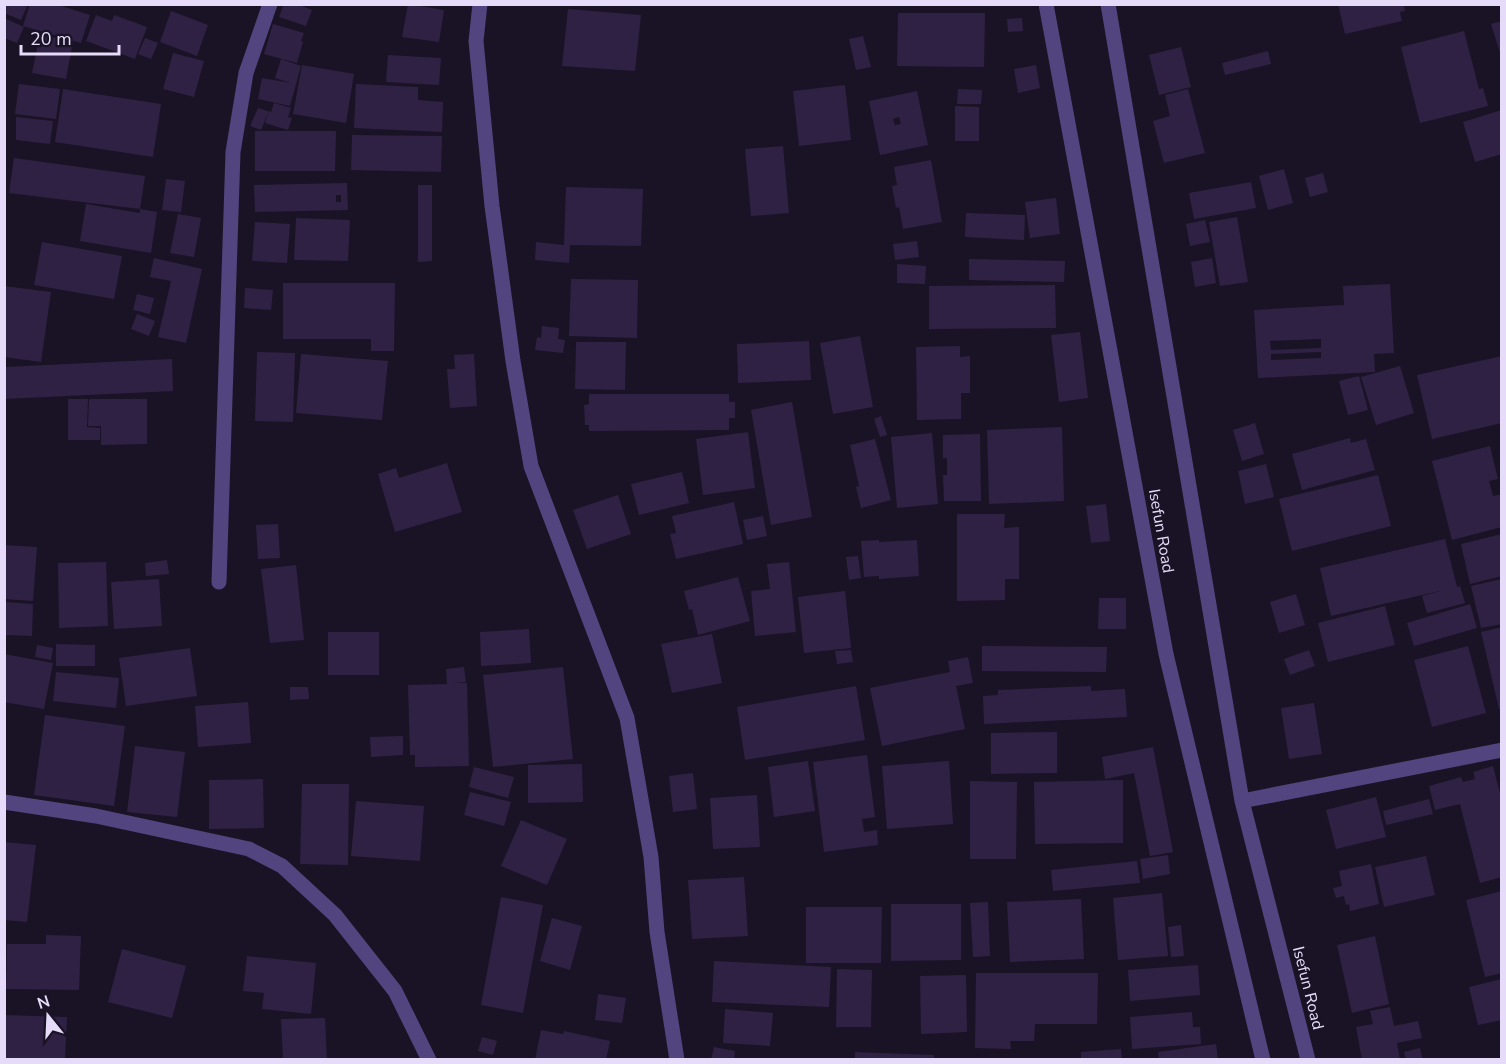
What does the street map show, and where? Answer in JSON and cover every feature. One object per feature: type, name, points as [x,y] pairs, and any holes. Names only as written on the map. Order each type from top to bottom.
[{"type":"street","points":[[219,582],[233,152],[246,73],[270,4]]},
{"type":"street","points":[[480,4],[476,41],[492,206],[513,361],[531,466],[627,718],[651,857],[657,932],[677,1059]]},
{"type":"street","name":"Isefun Road","points":[[1046,4],[1166,654],[1263,1059]]},
{"type":"street","name":"Isefun Road","points":[[1108,4],[1242,801],[1308,1059]]},
{"type":"street","points":[[1242,801],[1502,750]]},
{"type":"street","points":[[4,802],[96,816],[249,849],[282,866],[335,915],[395,992],[429,1059]]},
{"type":"building","points":[[7,4],[28,4],[21,20],[4,13]]},
{"type":"building","points":[[30,4],[55,4],[90,15],[81,43],[23,26]]},
{"type":"building","points":[[284,4],[297,4],[312,10],[306,26],[279,17]]},
{"type":"building","points":[[408,4],[444,10],[439,42],[402,37]]},
{"type":"building","points":[[1338,4],[1404,4],[1405,11],[1400,12],[1402,21],[1345,34]]},
{"type":"building","points":[[568,9],[641,15],[635,71],[562,66]]},
{"type":"building","points":[[171,11],[208,25],[197,56],[160,42]]},
{"type":"building","points":[[898,13],[985,13],[984,67],[897,66]]},
{"type":"building","points":[[96,15],[112,21],[114,15],[147,27],[135,59],[86,41]]},
{"type":"building","points":[[4,18],[24,27],[17,43],[4,38]]},
{"type":"building","points":[[1022,18],[1023,31],[1008,32],[1007,19]]},
{"type":"building","points":[[1502,21],[1502,56],[1501,56],[1491,24]]},
{"type":"building","points":[[273,24],[304,33],[297,63],[264,54]]},
{"type":"building","points":[[1464,31],[1479,89],[1483,88],[1488,106],[1420,123],[1401,47]]},
{"type":"building","points":[[40,35],[73,41],[66,79],[32,73]]},
{"type":"building","points":[[863,36],[871,67],[856,70],[849,39]]},
{"type":"building","points":[[145,38],[158,43],[151,59],[138,54]]},
{"type":"building","points":[[1181,47],[1191,87],[1159,95],[1149,55]]},
{"type":"building","points":[[1268,51],[1271,64],[1225,75],[1222,63]]},
{"type":"building","points":[[173,53],[204,61],[194,97],[163,89]]},
{"type":"building","points":[[388,55],[441,58],[439,85],[386,82]]},
{"type":"building","points":[[281,59],[301,66],[290,106],[258,99],[262,78],[291,83],[275,78]]},
{"type":"building","points":[[302,65],[354,74],[346,123],[293,114]]},
{"type":"building","points":[[1036,65],[1040,88],[1018,93],[1014,69]]},
{"type":"building","points":[[19,84],[60,89],[56,119],[15,114]]},
{"type":"building","points":[[356,84],[418,87],[418,100],[443,102],[442,132],[354,128]]},
{"type":"building","points":[[845,85],[851,140],[799,146],[793,91]]},
{"type":"building","points":[[63,89],[161,104],[153,157],[55,142]]},
{"type":"building","points":[[958,89],[982,90],[981,104],[957,104]]},
{"type":"building","points":[[1188,89],[1205,153],[1164,163],[1153,121],[1170,116],[1165,95]]},
{"type":"building","points":[[917,91],[928,145],[880,155],[869,101]],"holes":[[[899,117],[901,124],[895,125],[893,119]]]},
{"type":"building","points":[[274,103],[291,108],[288,117],[292,118],[288,130],[265,123],[268,113],[261,130],[250,126],[258,108],[271,112]]},
{"type":"building","points":[[955,106],[979,107],[979,141],[955,141]]},
{"type":"building","points":[[1502,110],[1502,154],[1475,162],[1463,122]]},
{"type":"building","points":[[16,117],[53,121],[50,144],[16,140]]},
{"type":"building","points":[[255,131],[336,131],[335,171],[255,171]]},
{"type":"building","points":[[352,135],[442,136],[441,172],[351,170]]},
{"type":"building","points":[[783,146],[789,213],[751,216],[745,149]]},
{"type":"building","points":[[14,158],[145,176],[140,209],[9,193]]},
{"type":"building","points":[[931,160],[942,222],[903,229],[892,186],[897,185],[894,167]]},
{"type":"building","points":[[1284,169],[1293,203],[1268,210],[1259,176]]},
{"type":"building","points":[[1323,173],[1328,192],[1310,197],[1305,178]]},
{"type":"building","points":[[166,179],[185,181],[181,212],[162,210]]},
{"type":"building","points":[[1251,182],[1256,208],[1194,219],[1189,193]]},
{"type":"building","points":[[347,183],[348,210],[255,212],[254,185]],"holes":[[[336,195],[341,195],[341,202],[336,202]]]},
{"type":"building","points":[[418,185],[432,185],[432,261],[418,262]]},
{"type":"building","points":[[566,187],[643,189],[641,246],[570,245],[569,263],[535,260],[536,242],[564,245]]},
{"type":"building","points":[[1056,198],[1060,234],[1030,238],[1025,202]]},
{"type":"building","points":[[86,204],[140,213],[140,209],[157,212],[151,253],[80,241]]},
{"type":"building","points":[[966,213],[1025,215],[1024,240],[965,237]]},
{"type":"building","points":[[178,214],[201,218],[194,257],[170,253]]},
{"type":"building","points":[[1237,217],[1248,282],[1220,286],[1209,222]]},
{"type":"building","points":[[296,218],[350,220],[348,261],[294,260]]},
{"type":"building","points":[[1205,220],[1210,242],[1190,246],[1186,224]]},
{"type":"building","points":[[255,222],[290,224],[287,263],[252,261]]},
{"type":"building","points":[[917,241],[919,257],[895,260],[893,244]]},
{"type":"building","points":[[42,242],[122,256],[114,299],[34,285]]},
{"type":"building","points":[[154,258],[202,269],[186,343],[158,337],[171,281],[150,277]]},
{"type":"building","points":[[1212,258],[1216,283],[1195,287],[1191,262]]},
{"type":"building","points":[[969,259],[1065,261],[1064,282],[969,280]]},
{"type":"building","points":[[897,264],[926,266],[925,284],[897,283]]},
{"type":"building","points":[[571,279],[638,280],[637,338],[569,336]]},
{"type":"building","points":[[283,283],[395,283],[394,351],[371,351],[371,339],[283,339]]},
{"type":"building","points":[[1390,284],[1394,353],[1374,354],[1375,372],[1258,378],[1254,310],[1344,305],[1343,286]],"holes":[[[1321,339],[1321,348],[1271,350],[1270,341]],[[1321,352],[1321,358],[1271,360],[1271,354]]]},
{"type":"building","points":[[1055,285],[1056,328],[929,329],[929,286]]},
{"type":"building","points":[[4,286],[51,292],[41,362],[4,357]]},
{"type":"building","points":[[245,288],[273,290],[271,310],[244,308]]},
{"type":"building","points":[[137,294],[154,298],[150,314],[133,310]]},
{"type":"building","points":[[137,314],[155,321],[149,336],[131,329]]},
{"type":"building","points":[[542,326],[559,328],[558,339],[565,340],[563,353],[535,350],[537,337],[541,338]]},
{"type":"building","points":[[1080,332],[1088,398],[1059,402],[1051,335]]},
{"type":"building","points":[[860,336],[873,407],[833,414],[820,343]]},
{"type":"building","points":[[809,341],[811,380],[738,383],[737,344]]},
{"type":"building","points":[[576,342],[626,342],[625,390],[575,389]]},
{"type":"building","points":[[960,346],[960,357],[970,356],[970,393],[961,393],[961,419],[917,420],[916,347]]},
{"type":"building","points":[[257,352],[295,353],[293,422],[255,421]]},
{"type":"building","points":[[301,354],[388,361],[382,420],[296,413]]},
{"type":"building","points":[[474,354],[477,406],[450,408],[447,369],[455,369],[454,355]]},
{"type":"building","points":[[1502,356],[1502,423],[1432,439],[1417,375]]},
{"type":"building","points":[[172,359],[173,391],[4,399],[4,367]]},
{"type":"building","points":[[1400,366],[1414,413],[1376,425],[1361,377]]},
{"type":"building","points":[[1359,376],[1368,410],[1348,415],[1339,381]]},
{"type":"building","points":[[589,394],[729,394],[729,402],[735,402],[735,418],[729,418],[729,430],[589,431],[589,425],[585,425],[584,405],[589,404]]},
{"type":"building","points":[[68,399],[88,399],[87,427],[100,428],[100,440],[68,440]]},
{"type":"building","points":[[89,399],[147,399],[147,444],[101,445],[101,426],[88,426]]},
{"type":"building","points":[[792,402],[812,517],[771,525],[751,410]]},
{"type":"building","points":[[881,416],[887,435],[880,437],[874,419]]},
{"type":"building","points":[[1255,423],[1264,454],[1242,461],[1233,430]]},
{"type":"building","points":[[1062,427],[1064,501],[989,504],[987,430]]},
{"type":"building","points":[[748,432],[755,488],[703,495],[696,439]]},
{"type":"building","points":[[932,433],[938,504],[897,508],[891,437]]},
{"type":"building","points":[[980,434],[981,501],[944,501],[943,475],[947,475],[947,458],[943,458],[943,435]]},
{"type":"building","points":[[1350,438],[1351,443],[1366,439],[1375,470],[1302,490],[1292,454]]},
{"type":"building","points":[[875,439],[891,500],[861,508],[856,487],[859,486],[850,445]]},
{"type":"building","points":[[1490,446],[1498,479],[1489,481],[1493,496],[1502,494],[1502,527],[1452,540],[1432,461]]},
{"type":"building","points":[[447,463],[462,512],[395,532],[378,474],[396,468],[399,478]]},
{"type":"building","points":[[1266,464],[1274,497],[1245,504],[1238,471]]},
{"type":"building","points":[[682,472],[689,503],[639,515],[631,484]]},
{"type":"building","points":[[1378,475],[1391,526],[1292,551],[1279,499]]},
{"type":"building","points":[[618,495],[631,534],[587,549],[573,510]]},
{"type":"building","points":[[734,502],[743,544],[676,559],[670,534],[676,533],[672,516]]},
{"type":"building","points":[[1106,504],[1110,541],[1091,543],[1086,506]]},
{"type":"building","points":[[957,514],[1005,514],[1004,528],[1019,527],[1019,579],[1005,579],[1005,600],[957,601]]},
{"type":"building","points":[[763,516],[767,536],[747,540],[743,520]]},
{"type":"building","points":[[278,524],[280,558],[258,559],[256,525]]},
{"type":"building","points":[[1502,534],[1502,576],[1470,584],[1461,544]]},
{"type":"building","points":[[1445,539],[1457,587],[1460,586],[1465,603],[1427,613],[1422,596],[1444,590],[1331,616],[1320,568]]},
{"type":"building","points":[[879,540],[879,542],[917,540],[919,576],[879,579],[879,576],[864,577],[861,541]]},
{"type":"building","points":[[4,545],[37,547],[33,601],[4,599]]},
{"type":"building","points":[[858,556],[861,578],[849,580],[846,557]]},
{"type":"building","points":[[167,560],[169,574],[146,576],[145,563]]},
{"type":"building","points":[[106,562],[108,626],[59,628],[58,563]]},
{"type":"building","points":[[789,562],[796,632],[755,636],[751,591],[770,589],[767,564]]},
{"type":"building","points":[[296,565],[304,640],[270,643],[261,569]]},
{"type":"building","points":[[738,577],[750,621],[698,635],[692,609],[689,610],[684,591]]},
{"type":"building","points":[[159,579],[162,626],[114,629],[111,582]]},
{"type":"building","points":[[1502,579],[1502,624],[1481,628],[1471,586]]},
{"type":"building","points":[[845,591],[851,648],[804,653],[798,597]]},
{"type":"building","points":[[1296,594],[1305,625],[1279,633],[1270,602]]},
{"type":"building","points":[[1099,598],[1126,598],[1126,629],[1098,629]]},
{"type":"building","points":[[4,602],[33,604],[32,636],[4,635]]},
{"type":"building","points":[[1470,604],[1477,628],[1414,646],[1407,623]]},
{"type":"building","points":[[1385,606],[1395,645],[1328,662],[1318,623]]},
{"type":"building","points":[[1502,627],[1502,709],[1499,709],[1481,632]]},
{"type":"building","points":[[529,629],[531,663],[481,666],[480,632]]},
{"type":"building","points":[[328,632],[379,632],[379,675],[328,675]]},
{"type":"building","points":[[712,634],[722,683],[672,693],[661,644]]},
{"type":"building","points":[[56,644],[95,645],[95,666],[56,666]]},
{"type":"building","points":[[37,645],[53,648],[51,660],[35,657]]},
{"type":"building","points":[[982,646],[1107,647],[1106,672],[982,671]]},
{"type":"building","points":[[1468,646],[1486,713],[1432,727],[1414,660]]},
{"type":"building","points":[[190,648],[197,696],[126,706],[119,658]]},
{"type":"building","points":[[851,650],[853,662],[837,664],[835,651]]},
{"type":"building","points":[[1309,650],[1315,666],[1290,675],[1284,659]]},
{"type":"building","points":[[4,654],[53,663],[44,709],[4,702]]},
{"type":"building","points":[[968,657],[973,683],[956,686],[965,729],[882,746],[870,688],[950,672],[948,661]]},
{"type":"building","points":[[464,667],[466,682],[453,683],[467,683],[469,766],[415,767],[415,755],[410,755],[408,685],[447,684],[446,669]]},
{"type":"building","points":[[563,667],[573,759],[493,767],[483,675]]},
{"type":"building","points":[[56,672],[119,678],[116,708],[53,701]]},
{"type":"building","points":[[856,686],[865,740],[745,760],[737,707]]},
{"type":"building","points":[[1091,686],[1091,691],[1125,689],[1127,717],[984,724],[983,696],[998,695],[998,690]]},
{"type":"building","points":[[290,687],[308,687],[309,699],[290,700]]},
{"type":"building","points":[[248,702],[251,743],[198,747],[195,706]]},
{"type":"building","points":[[1314,703],[1322,754],[1289,759],[1281,708]]},
{"type":"building","points":[[45,715],[125,726],[114,806],[34,795]]},
{"type":"building","points":[[1057,732],[1057,773],[991,774],[991,733]]},
{"type":"building","points":[[403,736],[403,755],[371,757],[370,737]]},
{"type":"building","points":[[135,746],[185,752],[177,817],[127,812]]},
{"type":"building","points":[[1153,747],[1173,852],[1150,856],[1134,773],[1105,779],[1102,757]]},
{"type":"building","points":[[867,755],[875,817],[862,819],[864,832],[877,830],[878,845],[824,852],[813,762]]},
{"type":"building","points":[[808,761],[815,811],[774,817],[768,767]]},
{"type":"building","points":[[949,761],[953,824],[887,829],[882,766]]},
{"type":"building","points":[[582,764],[583,802],[528,803],[528,765]]},
{"type":"building","points":[[1493,766],[1502,801],[1502,877],[1480,883],[1460,804],[1435,810],[1429,786],[1461,777],[1463,782],[1475,779],[1473,772]]},
{"type":"building","points":[[474,767],[514,777],[508,798],[469,787]]},
{"type":"building","points":[[693,773],[697,809],[673,812],[669,776]]},
{"type":"building","points":[[263,779],[264,828],[209,829],[209,780]]},
{"type":"building","points":[[1123,780],[1123,843],[1035,844],[1034,782]]},
{"type":"building","points":[[970,781],[1017,782],[1016,859],[970,859]]},
{"type":"building","points":[[302,784],[349,784],[348,865],[300,864]]},
{"type":"building","points":[[470,792],[511,802],[504,826],[464,815]]},
{"type":"building","points":[[757,795],[760,847],[713,849],[710,798]]},
{"type":"building","points":[[1376,797],[1386,837],[1336,849],[1326,810]]},
{"type":"building","points":[[1429,799],[1433,814],[1386,825],[1383,811]]},
{"type":"building","points":[[356,801],[424,806],[420,861],[351,856]]},
{"type":"building","points":[[521,820],[567,839],[547,885],[501,866]]},
{"type":"building","points":[[4,842],[36,845],[27,922],[4,920]]},
{"type":"building","points":[[1168,855],[1170,874],[1143,879],[1140,859]]},
{"type":"building","points":[[1426,856],[1435,895],[1384,907],[1375,867]]},
{"type":"building","points":[[1137,861],[1140,883],[1053,891],[1051,870]]},
{"type":"building","points":[[1371,864],[1379,904],[1350,911],[1344,896],[1336,898],[1333,888],[1342,886],[1339,871]]},
{"type":"building","points":[[744,877],[748,936],[692,939],[688,880]]},
{"type":"building","points":[[1502,891],[1502,973],[1485,977],[1466,900]]},
{"type":"building","points":[[1162,893],[1168,956],[1118,960],[1113,898]]},
{"type":"building","points":[[501,897],[543,905],[523,1013],[481,1005]]},
{"type":"building","points":[[1081,899],[1084,959],[1010,962],[1007,902]]},
{"type":"building","points":[[988,902],[990,956],[973,957],[970,903]]},
{"type":"building","points":[[891,904],[961,904],[961,960],[891,961]]},
{"type":"building","points":[[806,907],[882,907],[881,963],[806,963]]},
{"type":"building","points":[[552,918],[582,926],[570,970],[540,961]]},
{"type":"building","points":[[1181,925],[1184,956],[1171,957],[1168,927]]},
{"type":"building","points":[[46,935],[81,936],[79,990],[6,989],[7,944],[46,944]]},
{"type":"building","points":[[1375,936],[1389,1004],[1352,1013],[1337,945]]},
{"type":"building","points":[[122,949],[186,966],[172,1018],[108,1002]]},
{"type":"building","points":[[247,956],[316,963],[311,1014],[262,1009],[264,993],[243,991]]},
{"type":"building","points":[[714,961],[831,967],[829,1007],[712,1002]]},
{"type":"building","points":[[1198,965],[1200,995],[1130,1001],[1128,970]]},
{"type":"building","points":[[837,969],[872,970],[871,1027],[836,1027]]},
{"type":"building","points":[[976,973],[1098,973],[1097,1024],[1035,1024],[1034,1041],[1010,1041],[1011,1049],[975,1048]]},
{"type":"building","points":[[966,975],[967,1032],[921,1034],[920,976]]},
{"type":"building","points":[[1502,979],[1502,1020],[1478,1025],[1469,987]]},
{"type":"building","points":[[598,994],[626,998],[622,1023],[595,1020]]},
{"type":"building","points":[[1390,1007],[1394,1026],[1418,1021],[1422,1038],[1397,1043],[1400,1060],[1362,1060],[1356,1027],[1373,1024],[1370,1011]]},
{"type":"building","points":[[725,1009],[773,1013],[770,1046],[723,1043]]},
{"type":"building","points":[[1192,1012],[1193,1027],[1200,1027],[1201,1044],[1132,1049],[1130,1017]]},
{"type":"building","points":[[4,1015],[67,1017],[65,1060],[4,1060]]},
{"type":"building","points":[[325,1018],[327,1060],[283,1060],[281,1019]]},
{"type":"building","points":[[541,1030],[563,1034],[564,1031],[610,1041],[606,1060],[535,1060]]},
{"type":"building","points":[[482,1037],[497,1041],[493,1055],[478,1051]]},
{"type":"building","points":[[1216,1044],[1218,1060],[1159,1060],[1158,1052]]},
{"type":"building","points":[[714,1047],[735,1051],[734,1060],[711,1060]]},
{"type":"building","points":[[1420,1048],[1423,1060],[1406,1060],[1404,1052]]},
{"type":"building","points":[[1121,1049],[1122,1060],[1081,1060],[1081,1052]]},
{"type":"building","points":[[855,1052],[934,1055],[934,1060],[855,1060]]}]
